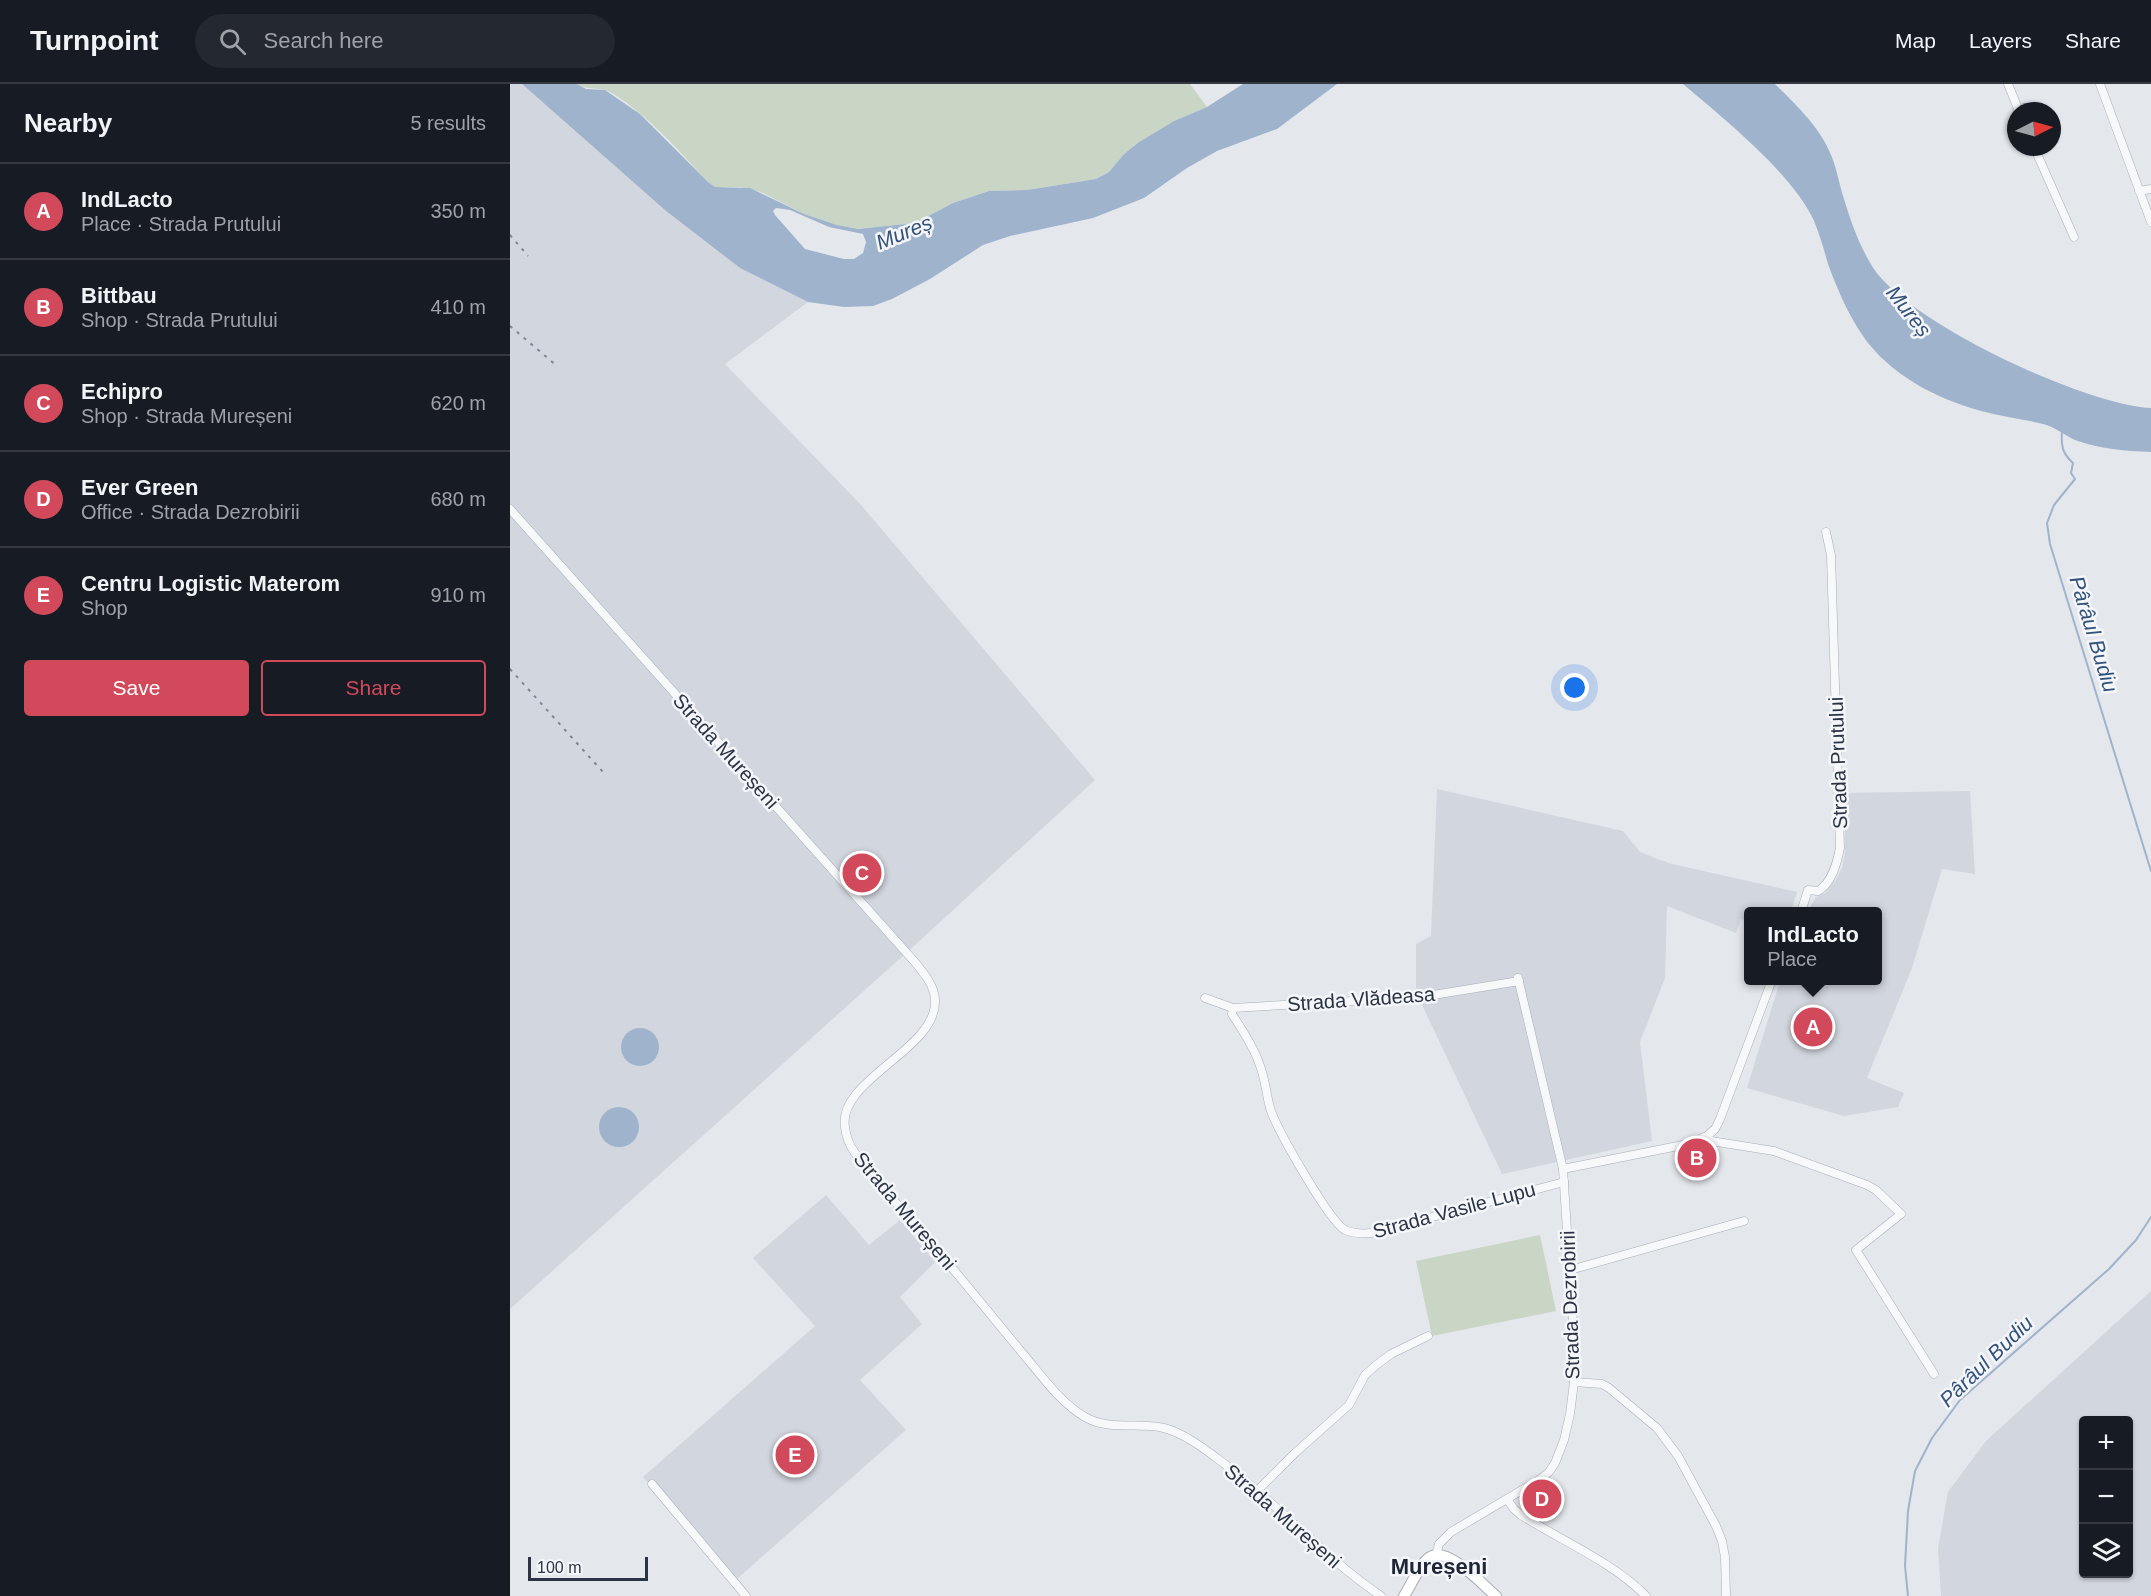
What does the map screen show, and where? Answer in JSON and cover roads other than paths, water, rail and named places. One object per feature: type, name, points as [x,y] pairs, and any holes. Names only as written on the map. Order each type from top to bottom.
[{"type":"main road","name":"Strada Dezrobirii","points":[[1404,1596],[1426,1560],[1437,1555]]},
{"type":"main road","points":[[1437,1555],[1451,1558],[1496,1596]]},
{"type":"street","points":[[2008,84],[2015,102]]},
{"type":"street","points":[[2100,84],[2151,222]]},
{"type":"street","points":[[2038,156],[2074,237]]},
{"type":"street","points":[[2139,191],[2151,189]]},
{"type":"street","name":"Strada Mureșeni","points":[[510,509],[913,960],[929,981],[936,1000],[933,1017],[923,1032],[863,1086],[850,1103],[843,1118],[846,1135],[858,1158],[1042,1376],[1074,1410],[1088,1419],[1107,1424],[1166,1428],[1185,1437],[1217,1458],[1258,1490],[1344,1569],[1381,1596]]},
{"type":"street","name":"Strada Prutului","points":[[1803,907],[1808,890],[1818,891],[1825,886],[1837,861],[1840,848],[1831,555],[1826,532]]},
{"type":"street","name":"Strada Vlădeasa","points":[[1205,998],[1233,1008],[1421,997],[1519,980]]},
{"type":"street","name":"Strada Dezrobirii","points":[[1437,1555],[1439,1544],[1451,1532],[1539,1480],[1555,1462],[1564,1440],[1574,1382],[1574,1339],[1563,1169],[1519,980]]},
{"type":"street","points":[[1563,1169],[1688,1144],[1707,1136],[1720,1119],[1770,985]]},
{"type":"street","name":"Strada Vasile Lupu","points":[[1233,1008],[1232,1014],[1260,1065],[1270,1109],[1283,1138],[1332,1218],[1343,1229],[1358,1234],[1372,1233],[1564,1182]]},
{"type":"street","points":[[1707,1136],[1711,1141],[1774,1151],[1867,1185],[1876,1190],[1901,1214],[1856,1250],[1934,1374]]},
{"type":"street","points":[[1570,1270],[1744,1221]]},
{"type":"street","points":[[1258,1490],[1349,1405],[1365,1375],[1391,1354],[1428,1336]]},
{"type":"street","points":[[1574,1382],[1602,1384],[1609,1388],[1658,1428],[1669,1441],[1722,1541],[1725,1557],[1726,1596]]},
{"type":"street","points":[[652,1484],[746,1596]]},
{"type":"street","points":[[1507,1499],[1521,1515],[1604,1565],[1646,1596]]},
{"type":"water","name":"Mureș","points":[[522,84],[577,84],[586,89],[605,90],[640,114],[715,187],[750,188],[804,214],[858,229],[915,223],[953,203],[989,191],[1027,190],[1096,179],[1109,172],[1124,154],[1139,142],[1174,121],[1207,107],[1243,84],[1337,84],[1277,129],[1217,151],[1187,168],[1144,198],[1093,218],[1010,236],[983,245],[930,279],[892,299],[873,306],[844,307],[808,302],[740,268],[666,211]],"holes":[[[776,208],[790,210],[829,227],[863,234],[866,242],[863,253],[854,259],[844,259],[805,249],[773,211]]]},
{"type":"water","name":"Mureș","points":[[1683,84],[1775,84],[1821,135],[1833,160],[1859,242],[1872,266],[1891,288],[1958,335],[2043,377],[2121,403],[2151,408],[2151,452],[2093,446],[2043,424],[1992,414],[1955,403],[1912,381],[1886,362],[1867,342],[1842,299],[1814,221],[1791,185],[1756,148]]},
{"type":"water","points":[[640,1028],[654,1033],[659,1047],[654,1061],[640,1066],[626,1061],[621,1047],[626,1033]]},
{"type":"water","points":[[619,1107],[627,1108],[633,1113],[638,1119],[638,1135],[633,1141],[627,1146],[619,1147],[611,1146],[605,1141],[600,1135],[599,1127],[600,1119],[605,1113],[611,1108]]},
{"type":"waterway","name":"Pârâul Budiu","points":[[2062,431],[2063,449],[2073,463],[2071,473],[2075,479],[2054,505],[2047,523],[2050,544],[2151,871]]},
{"type":"waterway","name":"Pârâul Budiu","points":[[1908,1596],[1905,1566],[1908,1511],[1915,1471],[1932,1438],[1960,1400],[2109,1269],[2136,1240],[2151,1217]]},
{"type":"railway","points":[[510,235],[528,256]]},
{"type":"railway","points":[[510,326],[557,366]]},
{"type":"railway","points":[[510,669],[603,772]]},
{"type":"place","name":"Echipro","points":[[862,873]]},
{"type":"place","name":"IndLacto","points":[[1813,1027]]},
{"type":"place","name":"Bittbau","points":[[1697,1158]]},
{"type":"place","name":"Centru Logistic Materom","points":[[795,1455]]},
{"type":"place","name":"Ever Green","points":[[1542,1499]]},
{"type":"district","name":"Mureșeni","points":[[1439,1566]]}]
